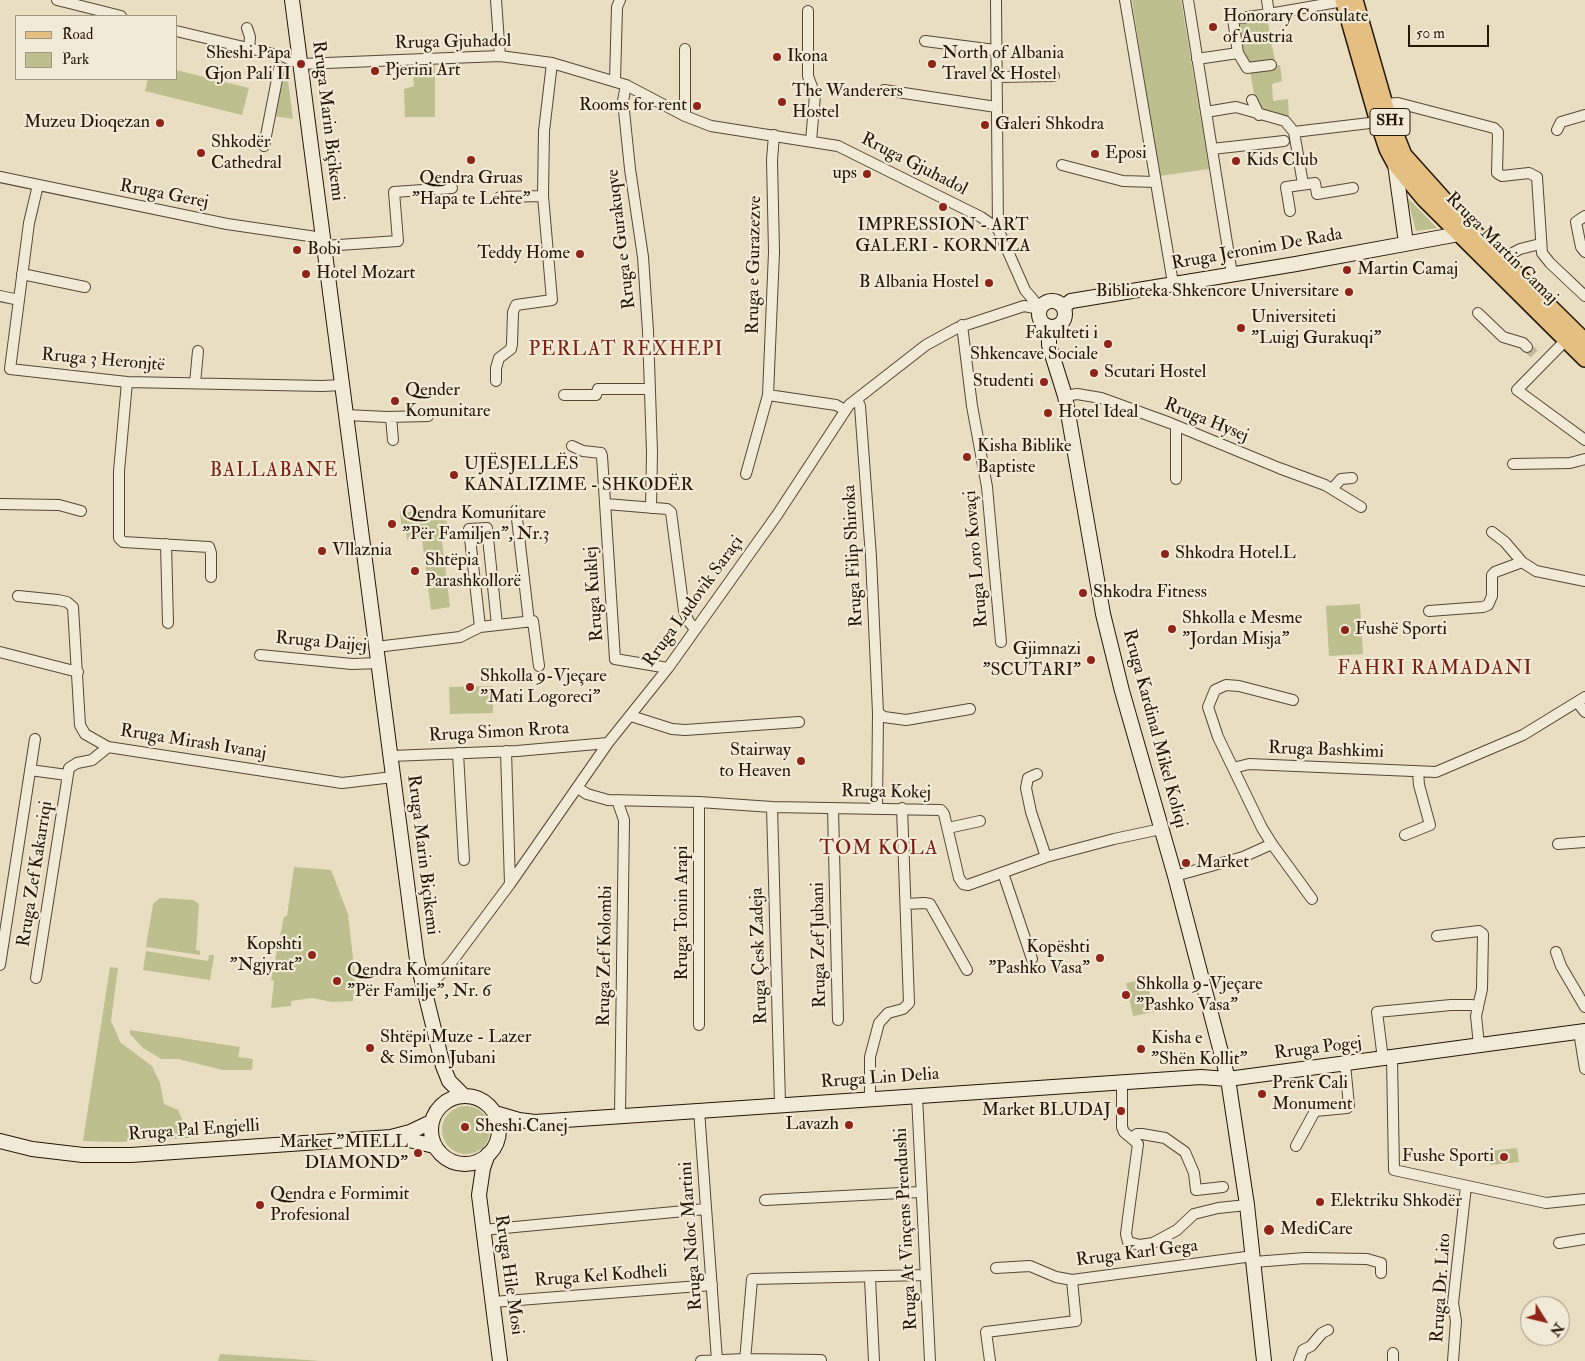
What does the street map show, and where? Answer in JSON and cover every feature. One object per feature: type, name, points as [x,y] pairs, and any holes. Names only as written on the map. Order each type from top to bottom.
[{"type":"main road","name":"Rruga Marin Biçikemi","points":[[292,0],[417,960],[443,1066],[449,1081],[464,1096]]},
{"type":"main road","name":"SH1","points":[[1347,0],[1404,155],[1462,228]]},
{"type":"main road","name":"SH1","points":[[1347,0],[1378,122],[1387,149],[1395,164]]},
{"type":"main road","name":"Rruga Martin Camaj","points":[[1395,164],[1409,182],[1462,228],[1502,259],[1585,341]]},
{"type":"main road","points":[[1395,164],[1406,243]]},
{"type":"main road","name":"Rruga Martin Camaj","points":[[1462,228],[1585,359]]},
{"type":"main road","name":"Rruga Jeronim De Rada","points":[[1063,307],[1070,301],[1406,243],[1462,228]]},
{"type":"main road","points":[[1049,301],[1059,302],[1063,307],[1065,317],[1059,325],[1049,327],[1041,322],[1040,308],[1049,301]]},
{"type":"main road","name":"Rruga Kardinal Mikel Koliqi","points":[[1049,327],[1049,345],[1065,396],[1104,614],[1122,690],[1175,876],[1228,1079],[1254,1259],[1264,1361]]},
{"type":"main road","name":"Rruga Pogej","points":[[1228,1079],[1582,1032]]},
{"type":"main road","name":"Rruga Marin Biçikemi","points":[[439,1108],[443,1066]]},
{"type":"main road","name":"Rruga Lin Delia","points":[[498,1136],[519,1125],[535,1122],[620,1115],[1122,1082],[1201,1078],[1228,1079]]},
{"type":"main road","points":[[464,1096],[476,1097],[486,1103],[494,1113],[498,1125],[498,1136],[488,1154],[479,1160],[458,1163],[448,1160],[434,1146],[431,1122],[439,1108],[451,1098],[464,1096]]},
{"type":"main road","name":"Rruga Lin Delia","points":[[494,1113],[535,1122]]},
{"type":"main road","name":"Rruga Pal Engjelli","points":[[0,1140],[32,1149],[83,1155],[131,1154],[391,1136],[410,1132],[431,1122]]},
{"type":"main road","name":"Rruga Pal Engjelli","points":[[391,1136],[434,1146]]},
{"type":"main road","name":"Rruga Hile Mosi","points":[[488,1154],[482,1173],[479,1195],[500,1361]]},
{"type":"main road","name":"Rruga Hile Mosi","points":[[458,1163],[468,1174],[479,1195]]},
{"type":"street","points":[[57,0],[117,15]]},
{"type":"street","points":[[496,0],[500,56]]},
{"type":"street","points":[[996,0],[998,229],[1025,290],[1040,308]]},
{"type":"street","points":[[1125,0],[1173,283]]},
{"type":"street","points":[[1188,0],[1232,274]]},
{"type":"street","points":[[1267,0],[1269,14]]},
{"type":"street","points":[[1271,65],[1247,68],[1238,52],[1233,19],[1347,0]]},
{"type":"street","points":[[615,81],[618,1]]},
{"type":"street","points":[[808,11],[808,76],[815,95],[811,141]]},
{"type":"street","points":[[247,28],[250,37],[249,49]]},
{"type":"street","points":[[178,31],[282,56],[301,64]]},
{"type":"street","points":[[925,42],[996,50]]},
{"type":"street","points":[[685,49],[685,116]]},
{"type":"street","points":[[1197,59],[1238,52]]},
{"type":"street","name":"Rruga Gjuhadol","points":[[301,64],[500,56],[552,63],[626,85],[685,116],[711,126],[811,141],[846,149],[981,217],[998,229]]},
{"type":"street","points":[[496,381],[496,368],[500,358],[511,349],[513,312],[516,305],[552,300],[543,196],[544,131],[552,63]]},
{"type":"street","points":[[264,146],[279,69]]},
{"type":"street","points":[[996,76],[1054,76]]},
{"type":"street","name":"Rruga e Gurakuqve","points":[[626,85],[623,101],[630,169],[643,256],[650,389],[651,508]]},
{"type":"street","points":[[884,90],[996,107]]},
{"type":"street","points":[[1252,100],[1259,114]]},
{"type":"street","name":"Rruga Martin Camaj","points":[[1385,104],[1398,103],[1494,128],[1498,132],[1497,173],[1502,176],[1529,173],[1537,177],[1542,253],[1585,296]]},
{"type":"street","points":[[1206,112],[1236,107],[1284,121],[1294,132],[1303,184]]},
{"type":"street","points":[[1557,130],[1561,122],[1585,115]]},
{"type":"street","points":[[1294,132],[1378,122]]},
{"type":"street","name":"Rruga e Gurazezve","points":[[746,474],[768,395],[774,252],[772,160],[774,135]]},
{"type":"street","points":[[1212,149],[1284,141]]},
{"type":"street","points":[[1062,165],[1123,181],[1155,182]]},
{"type":"street","name":"Rruga Gerej","points":[[0,177],[324,242]]},
{"type":"street","points":[[1290,212],[1286,187],[1315,183],[1317,194],[1353,188]]},
{"type":"street","points":[[0,296],[19,300],[29,223],[38,185]]},
{"type":"street","points":[[324,242],[398,241],[394,192],[452,188]]},
{"type":"street","points":[[500,197],[543,196]]},
{"type":"street","points":[[1585,216],[1576,222],[1581,247],[1585,252]]},
{"type":"street","name":"Rruga Martin Camaj","points":[[1502,259],[1520,249],[1540,244]]},
{"type":"street","points":[[22,274],[85,287]]},
{"type":"street","name":"Rruga 3 Heronjtë","points":[[19,300],[10,369],[127,382],[342,385]]},
{"type":"street","name":"Rruga Ludovik Saraçi","points":[[424,984],[434,981],[451,963],[510,884],[608,743],[668,668],[777,515],[845,410],[926,345],[962,325],[1024,306],[1040,308]]},
{"type":"street","points":[[1478,313],[1503,337],[1523,343],[1527,347]]},
{"type":"street","name":"Rruga Loro Kovaçi","points":[[962,325],[972,406],[987,488],[1001,642]]},
{"type":"street","points":[[1566,340],[1539,359],[1517,390],[1585,440]]},
{"type":"street","points":[[195,383],[198,351]]},
{"type":"street","points":[[127,382],[119,471],[119,536],[124,542],[209,547],[211,553],[211,577]]},
{"type":"street","points":[[564,395],[596,395],[598,389],[650,389]]},
{"type":"street","name":"Rruga Hysej","points":[[1065,396],[1077,394],[1101,398],[1176,426],[1332,489],[1361,507]]},
{"type":"street","points":[[768,395],[836,405],[845,410]]},
{"type":"street","name":"Rruga Filip Shiroka","points":[[857,399],[861,416],[872,557],[878,713],[878,808]]},
{"type":"street","points":[[346,415],[428,416]]},
{"type":"street","points":[[391,417],[393,440]]},
{"type":"street","points":[[1176,426],[1176,479]]},
{"type":"street","name":"Rruga Kuklej","points":[[572,446],[583,451],[601,453],[606,504],[615,659],[668,668]]},
{"type":"street","points":[[1513,464],[1570,463],[1585,459]]},
{"type":"street","points":[[1332,489],[1341,479],[1352,478]]},
{"type":"street","points":[[0,504],[59,505],[81,511]]},
{"type":"street","points":[[606,504],[668,509],[672,515],[682,601],[689,622],[695,629]]},
{"type":"street","points":[[516,510],[529,622]]},
{"type":"street","points":[[480,627],[470,530],[478,528],[486,528],[497,626]]},
{"type":"street","points":[[1492,532],[1505,542],[1522,562],[1542,573],[1585,580]]},
{"type":"street","points":[[166,544],[168,623]]},
{"type":"street","points":[[1429,611],[1488,605],[1492,596],[1492,575],[1495,572],[1522,562]]},
{"type":"street","name":"Rruga Mirash Ivanaj","points":[[18,596],[58,600],[67,602],[73,607],[81,730],[108,747],[342,782],[393,777]]},
{"type":"street","points":[[376,647],[460,637],[480,627],[534,621],[538,666]]},
{"type":"street","points":[[0,652],[78,672]]},
{"type":"street","name":"Rruga Daijej","points":[[260,654],[352,664],[379,663]]},
{"type":"street","points":[[1293,700],[1239,686],[1226,685],[1215,690],[1208,707],[1218,737],[1272,844],[1312,899]]},
{"type":"street","points":[[1581,699],[1585,712]]},
{"type":"street","name":"Rruga Bashkimi","points":[[1233,768],[1249,764],[1338,766],[1428,773],[1442,770],[1523,735],[1581,699]]},
{"type":"street","points":[[878,713],[884,717],[906,720],[970,709]]},
{"type":"street","points":[[631,716],[672,729],[686,730],[799,722]]},
{"type":"street","name":"Rruga Zef Kakarriqi","points":[[0,964],[10,887],[34,739]]},
{"type":"street","name":"Rruga Simon Rrota","points":[[391,756],[506,751],[608,743]]},
{"type":"street","points":[[30,770],[67,774],[69,768],[77,763],[92,760],[108,747]]},
{"type":"street","points":[[506,751],[510,884]]},
{"type":"street","points":[[458,753],[464,860]]},
{"type":"street","points":[[1405,835],[1430,825],[1419,785],[1418,772]]},
{"type":"street","name":"Rruga Zef Kakarriqi","points":[[36,978],[67,774]]},
{"type":"street","points":[[1037,774],[1028,778],[1026,788],[1031,812],[1046,857]]},
{"type":"street","name":"Rruga Kokej","points":[[578,788],[594,796],[617,800],[699,802],[772,807],[941,810],[948,828],[959,878],[963,884],[968,886],[1046,857],[1161,829]]},
{"type":"street","name":"Rruga Zef Kolombi","points":[[617,800],[624,820],[620,1115]]},
{"type":"street","name":"Rruga Tonin Arapi","points":[[699,802],[699,1024]]},
{"type":"street","name":"Rruga Çesk Zadeja","points":[[772,807],[780,1104]]},
{"type":"street","name":"Rruga Zef Jubani","points":[[833,808],[838,1020]]},
{"type":"street","points":[[870,1099],[870,1057],[879,1023],[888,1013],[903,1009],[908,1002],[902,808]]},
{"type":"street","points":[[948,828],[980,821]]},
{"type":"street","points":[[1558,844],[1585,842]]},
{"type":"street","points":[[1175,876],[1243,857],[1272,844]]},
{"type":"street","points":[[1004,872],[1032,959]]},
{"type":"street","points":[[906,904],[924,902],[930,904],[967,970]]},
{"type":"street","points":[[1437,936],[1479,931],[1483,934],[1482,989],[1476,1016],[1479,1045]]},
{"type":"street","points":[[1556,952],[1561,966],[1585,1006]]},
{"type":"street","name":"Rruga Pogej","points":[[1387,1059],[1377,1012],[1451,1005],[1478,1008]]},
{"type":"street","points":[[1582,1032],[1585,1069]]},
{"type":"street","points":[[1387,1059],[1394,1170],[1546,1203],[1585,1199]]},
{"type":"street","points":[[1296,1146],[1315,1111],[1347,1108],[1349,1106],[1345,1064]]},
{"type":"street","points":[[1122,1082],[1122,1127],[1124,1132],[1138,1144],[1126,1234],[1128,1242],[1140,1245],[1153,1244],[1177,1230],[1194,1214],[1218,1208],[1247,1205]]},
{"type":"street","name":"Rruga At Vinçens Prendushi","points":[[917,1096],[920,1192],[930,1361]]},
{"type":"street","name":"Rruga Ndoc Martini","points":[[699,1110],[717,1360]]},
{"type":"street","points":[[1132,1138],[1142,1134],[1165,1138],[1185,1152],[1194,1173],[1196,1190],[1223,1187]]},
{"type":"street","name":"Rruga Dr. Lito","points":[[1453,1361],[1456,1321],[1454,1303],[1466,1186]]},
{"type":"street","points":[[765,1200],[920,1192]]},
{"type":"street","points":[[483,1230],[706,1209]]},
{"type":"street","points":[[1560,1243],[1585,1239]]},
{"type":"street","name":"Rruga Karl Gega","points":[[996,1268],[1030,1266],[1056,1277],[1072,1280],[1254,1259],[1305,1258],[1367,1260],[1381,1263],[1381,1273]]},
{"type":"street","points":[[745,1360],[752,1279],[870,1278],[925,1275]]},
{"type":"street","points":[[870,1278],[874,1361]]},
{"type":"street","points":[[990,1361],[986,1332],[1076,1321],[1072,1280]]},
{"type":"street","name":"Rruga Kel Kodheli","points":[[493,1302],[712,1285]]},
{"type":"street","points":[[1299,1361],[1303,1350],[1311,1346],[1317,1338],[1328,1330]]},
{"type":"street","points":[[701,1361],[821,1360]]},
{"type":"green space","points":[[1132,0],[1181,0],[1209,169],[1159,176]]},
{"type":"green space","points":[[1267,17],[1275,62],[1250,64],[1240,50],[1236,22]]},
{"type":"green space","points":[[435,65],[435,117],[405,117],[404,89],[414,86],[412,66]]},
{"type":"green space","points":[[1280,65],[1282,81],[1272,84],[1273,101],[1288,99],[1289,117],[1283,118],[1262,112],[1255,100],[1250,70]]},
{"type":"green space","points":[[178,70],[249,88],[242,115],[145,91],[148,80],[178,80]]},
{"type":"green space","points":[[282,73],[288,81],[293,119],[274,116]]},
{"type":"green space","points":[[1407,197],[1437,228],[1416,231]]},
{"type":"green space","points":[[445,508],[447,524],[440,525],[450,607],[431,610],[422,539],[407,540],[406,532],[402,532],[400,513]]},
{"type":"green space","name":"Fushë Sporti","points":[[1360,604],[1363,654],[1329,656],[1326,606]]},
{"type":"green space","points":[[493,686],[493,713],[450,714],[449,687]]},
{"type":"green space","points":[[294,867],[331,870],[348,914],[355,976],[353,1001],[332,1002],[312,998],[291,1001],[291,1006],[271,1008],[274,981],[271,980],[284,917],[287,916]]},
{"type":"green space","points":[[160,898],[193,900],[199,904],[196,950],[200,951],[200,955],[146,947],[153,904]]},
{"type":"green space","points":[[146,951],[208,961],[209,955],[214,955],[210,980],[143,970]]},
{"type":"green space","points":[[110,967],[118,968],[111,1021],[120,1042],[152,1066],[160,1083],[164,1104],[178,1110],[190,1138],[117,1142],[83,1141]]},
{"type":"green space","points":[[1147,979],[1154,1012],[1133,1016],[1126,983]]},
{"type":"green space","points":[[130,1030],[240,1047],[238,1057],[253,1059],[252,1070],[223,1070],[178,1059],[161,1059],[143,1048],[130,1034]]},
{"type":"green space","points":[[466,1106],[475,1108],[483,1113],[488,1121],[490,1130],[488,1139],[483,1147],[475,1152],[466,1154],[457,1152],[449,1147],[444,1139],[442,1130],[444,1121],[449,1113],[457,1108]]},
{"type":"green space","name":"Fushe Sporti","points":[[1517,1148],[1519,1162],[1490,1165],[1489,1151]]},
{"type":"green space","points":[[220,1354],[294,1359],[320,1361],[218,1361]]},
{"type":"tunnel","points":[[1527,347],[1536,356]]},
{"type":"place","name":"Honorary Consulate of Austria","points":[[1213,27]]},
{"type":"place","name":"Ikona","points":[[777,57]]},
{"type":"place","name":"Sheshi Papa Gjon Pali II","points":[[301,64]]},
{"type":"place","name":"North of Albania Travel & Hostel","points":[[932,64]]},
{"type":"place","name":"Pjerini Art","points":[[375,71]]},
{"type":"place","name":"The Wanderers Hostel","points":[[782,102]]},
{"type":"place","name":"Rooms for rent","points":[[697,106]]},
{"type":"place","name":"Muzeu Dioqezan","points":[[160,123]]},
{"type":"place","name":"Galeri Shkodra","points":[[985,125]]},
{"type":"place","name":"Shkodër Cathedral","points":[[201,153]]},
{"type":"place","name":"Eposi","points":[[1095,154]]},
{"type":"place","name":"Qendra Gruas \"Hapa te Lehte\"","points":[[471,160]]},
{"type":"place","name":"Kids Club","points":[[1236,161]]},
{"type":"place","name":"ups","points":[[867,174]]},
{"type":"place","name":"IMPRESSION - ART GALERI - KORNIZA","points":[[943,207]]},
{"type":"place","name":"Bobi","points":[[297,250]]},
{"type":"place","name":"Teddy Home","points":[[580,254]]},
{"type":"place","name":"Martin Camaj","points":[[1347,270]]},
{"type":"place","name":"Hotel Mozart","points":[[306,274]]},
{"type":"place","name":"B Albania Hostel","points":[[989,283]]},
{"type":"place","name":"Biblioteka Shkencore Universitare","points":[[1349,292]]},
{"type":"place","name":"Universiteti \"Luigj Gurakuqi\"","points":[[1241,328]]},
{"type":"place","name":"Fakulteti i Shkencave Sociale","points":[[1108,344]]},
{"type":"place","name":"Scutari Hostel","points":[[1094,373]]},
{"type":"place","name":"Studenti","points":[[1044,382]]},
{"type":"place","name":"Qender Komunitare","points":[[395,401]]},
{"type":"place","name":"Hotel Ideal","points":[[1048,413]]},
{"type":"place","name":"Kisha Biblike Baptiste","points":[[967,457]]},
{"type":"place","name":"UJËSJELLËS KANALIZIME - SHKODËR","points":[[454,475]]},
{"type":"place","name":"Qendra Komunitare \"Për Familjen\", Nr.3","points":[[392,524]]},
{"type":"place","name":"Vllaznia","points":[[322,551]]},
{"type":"place","name":"Shkodra Hotel.L","points":[[1165,554]]},
{"type":"place","name":"Shtëpia Parashkollorë","points":[[415,571]]},
{"type":"place","name":"Shkodra Fitness","points":[[1083,593]]},
{"type":"place","name":"Shkolla e Mesme \"Jordan Misja\"","points":[[1172,629]]},
{"type":"place","name":"Fushë Sporti","points":[[1345,630]]},
{"type":"place","name":"Gjimnazi \"SCUTARI\"","points":[[1091,660]]},
{"type":"place","name":"Shkolla 9-Vjeçare \"Mati Logoreci\"","points":[[470,687]]},
{"type":"place","name":"Stairway to Heaven","points":[[801,761]]},
{"type":"place","name":"Market","points":[[1186,863]]},
{"type":"place","name":"Kopshti \"Ngjyrat\"","points":[[312,955]]},
{"type":"place","name":"Kopështi \"Pashko Vasa\"","points":[[1100,958]]},
{"type":"place","name":"Qendra Komunitare \"Për Familje\", Nr. 6","points":[[337,981]]},
{"type":"place","name":"Shkolla 9-Vjeçare \"Pashko Vasa\"","points":[[1126,995]]},
{"type":"place","name":"Shtëpi Muze - Lazer & Simon Jubani","points":[[370,1048]]},
{"type":"place","name":"Kisha e \"Shën Kollit\"","points":[[1141,1049]]},
{"type":"place","name":"Prenk Cali Monument","points":[[1262,1094]]},
{"type":"place","name":"Market BLUDAJ","points":[[1121,1111]]},
{"type":"place","name":"Lavazh","points":[[849,1125]]},
{"type":"place","name":"Sheshi Canej","points":[[465,1127]]},
{"type":"place","name":"Market \"MIELL DIAMOND\"","points":[[418,1153]]},
{"type":"place","name":"Fushe Sporti","points":[[1504,1157]]},
{"type":"place","name":"Elektriku Shkodër","points":[[1320,1202]]},
{"type":"place","name":"Qendra e Formimit Profesional","points":[[260,1205]]},
{"type":"place","name":"MediCare","points":[[1269,1230]]},
{"type":"district","name":"PERLAT REXHEPI","points":[[626,351]]},
{"type":"district","name":"BALLABANE","points":[[274,472]]},
{"type":"district","name":"FAHRI RAMADANI","points":[[1435,670]]},
{"type":"district","name":"TOM KOLA","points":[[879,850]]}]
